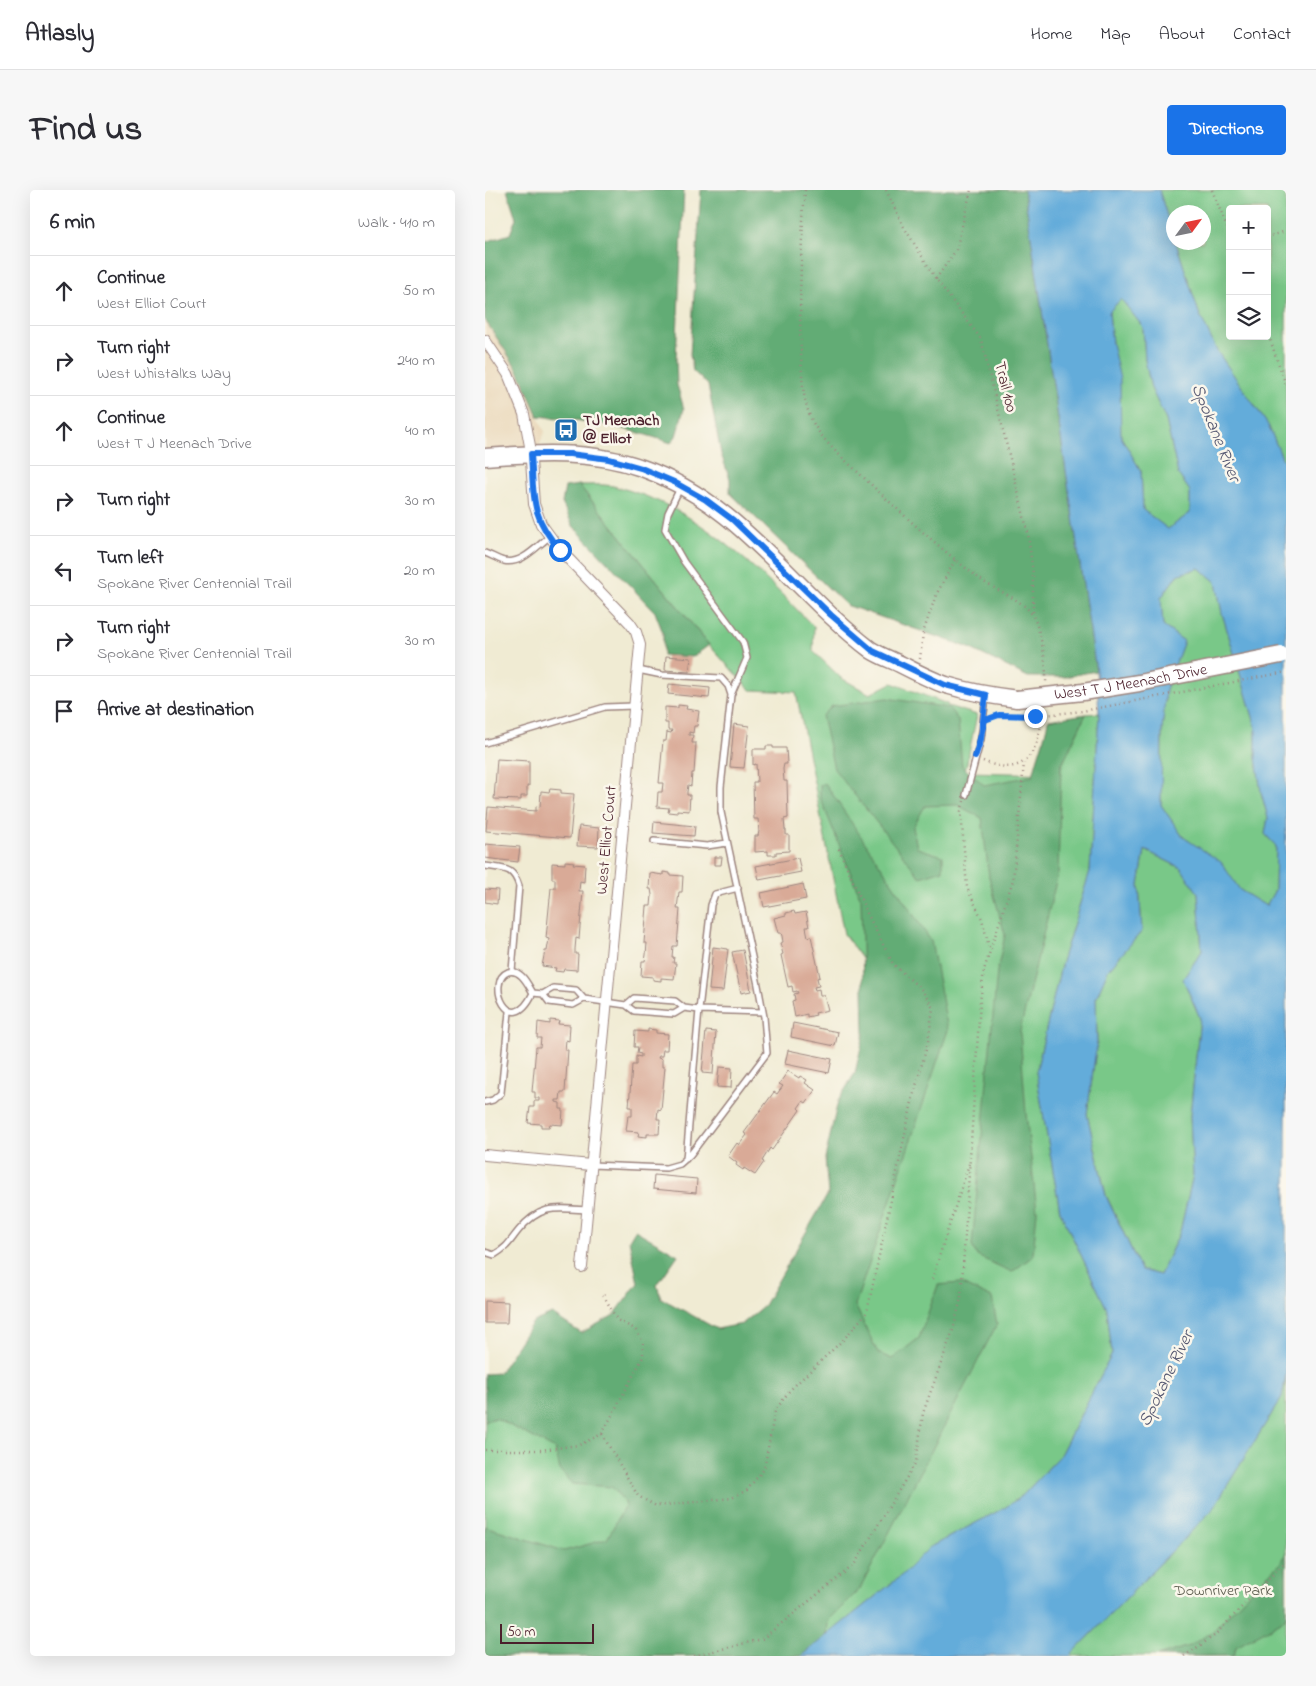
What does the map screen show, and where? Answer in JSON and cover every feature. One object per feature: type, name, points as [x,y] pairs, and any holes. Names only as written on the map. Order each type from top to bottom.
[{"type":"main road","name":"West T J Meenach Drive","points":[[485,457],[570,454],[609,459],[641,468],[681,485],[706,500],[733,520],[831,615],[873,651],[945,685],[986,695],[1017,699],[1083,692],[1139,683],[1286,654]]},
{"type":"street","name":"West Elliot Court","points":[[485,340],[502,364],[515,388],[527,425],[531,454],[533,496],[536,512],[541,524],[549,537],[633,628],[640,645],[582,1267]]},
{"type":"street","points":[[485,1155],[591,1165]]},
{"type":"lane","points":[[591,1165],[666,1168],[680,1164],[686,1159],[767,1052],[763,1012],[721,812],[721,787],[731,695],[747,658],[743,642],[684,562],[665,529],[668,513],[681,485]]},
{"type":"lane","points":[[485,552],[505,561],[515,561],[525,556],[549,537]]},
{"type":"lane","points":[[638,670],[662,674],[721,678],[731,695]]},
{"type":"lane","points":[[967,795],[981,739],[986,695]]},
{"type":"lane","points":[[485,743],[605,707],[634,706]]},
{"type":"lane","points":[[654,841],[707,846],[727,843]]},
{"type":"lane","points":[[485,866],[510,870],[516,876],[519,886],[512,971]]},
{"type":"lane","points":[[686,1159],[699,1010],[711,905],[715,894],[738,888]]},
{"type":"lane","points":[[533,993],[522,1010],[509,1012],[503,1009],[495,1000],[493,991],[494,981],[503,974],[512,971],[520,974],[533,993],[543,994],[553,988],[575,990],[584,1000]]},
{"type":"lane","points":[[543,994],[549,1002],[573,1005],[584,1000],[607,1002],[626,1005],[634,1011],[674,1014],[684,1008]]},
{"type":"lane","points":[[626,1005],[634,998],[675,1001],[684,1008],[699,1010],[763,1012]]},
{"type":"lane","points":[[485,1102],[493,1100],[501,1093],[509,1012]]},
{"type":"lane","points":[[485,1252],[494,1255],[507,1247],[519,1230],[531,1217],[540,1211],[557,1208],[587,1210]]},
{"type":"path","points":[[805,190],[800,260],[800,323],[803,390],[810,417],[828,444],[955,560],[986,583],[1019,602],[1033,615],[1041,640],[1046,677],[1045,686]]},
{"type":"path","name":"Trail 100","points":[[886,190],[904,227],[936,279],[981,339],[1028,533],[1033,574],[1033,615]]},
{"type":"path","points":[[936,279],[956,250],[971,190]]},
{"type":"path","points":[[1212,190],[1226,225]]},
{"type":"path","points":[[1271,236],[1283,232],[1286,233]]},
{"type":"path","points":[[1270,340],[1286,385]]},
{"type":"path","points":[[919,673],[923,633],[936,595],[955,560]]},
{"type":"path","points":[[1044,704],[1041,730],[1032,753],[1024,763],[1012,768],[990,764],[975,757],[985,720],[999,715],[1035,716],[1083,710],[1286,672]]},
{"type":"path","points":[[694,1656],[762,1639],[854,1565],[916,1462],[923,1413],[953,1330],[961,1298],[980,1002],[984,970],[1013,880],[1024,763]]},
{"type":"path","points":[[967,795],[961,811],[967,888],[982,919],[990,952]]},
{"type":"path","points":[[602,1434],[638,1496],[656,1506],[733,1498],[747,1490],[764,1469],[775,1411],[790,1390],[844,1339],[867,1312],[913,1097],[928,1042],[933,1008],[922,990],[893,964],[867,913],[838,847]]},
{"type":"path","points":[[932,1279],[970,1160]]},
{"type":"path","points":[[485,1450],[541,1450],[579,1445],[602,1434],[643,1357],[643,1342],[635,1329],[617,1320],[603,1294]]},
{"type":"path","points":[[1184,1656],[1214,1636],[1286,1561]]},
{"type":"shaded area","points":[[485,320],[518,370],[545,432],[538,448],[485,453]]},
{"type":"green space","points":[[507,190],[684,190],[676,358],[677,385],[684,409],[676,436],[671,443],[605,425],[538,416],[518,370],[485,320],[485,242],[510,234],[516,218]]},
{"type":"green space","points":[[701,190],[1024,190],[1096,671],[1064,677],[1028,677],[967,647],[846,605],[730,493],[730,479],[721,454],[708,385],[693,371],[690,355]]},
{"type":"green space","points":[[1159,190],[1286,190],[1286,467],[1268,425],[1217,351],[1199,313],[1178,250],[1211,250],[1211,205],[1166,205],[1166,212]]},
{"type":"green space","points":[[1121,299],[1143,327],[1145,360],[1151,388],[1166,420],[1178,474],[1190,491],[1190,513],[1168,529],[1143,510],[1141,471],[1121,437],[1109,312]]},
{"type":"green space","points":[[579,485],[613,486],[643,495],[672,508],[698,523],[747,561],[814,627],[813,651],[841,678],[870,694],[892,683],[948,706],[977,715],[965,772],[1061,774],[1061,767],[1086,714],[1099,713],[1090,871],[1062,962],[1036,1072],[1060,1211],[1107,1309],[1112,1354],[1059,1457],[1023,1495],[1006,1507],[930,1547],[902,1575],[801,1656],[485,1656],[485,1421],[496,1418],[510,1425],[742,1418],[906,1019],[844,934],[796,692],[750,690],[709,645]]},
{"type":"green space","points":[[579,485],[709,645],[693,657],[663,655],[663,633],[655,612],[573,526],[562,503],[565,487]]},
{"type":"green space","points":[[1199,568],[1216,582],[1222,613],[1256,727],[1256,758],[1261,792],[1268,818],[1265,834],[1276,846],[1275,890],[1266,906],[1240,890],[1220,862],[1183,837],[1161,805],[1162,730],[1166,689],[1184,641],[1163,626],[1161,598],[1177,575]]},
{"type":"green space","points":[[887,698],[949,708],[958,720],[962,766],[984,785],[1033,776],[1048,720],[1086,714],[1061,767],[1058,873],[1020,1031],[1026,1114],[1037,1211],[1033,1256],[1012,1272],[977,1256],[972,1246],[997,971],[1005,935],[989,877],[982,818],[957,805],[925,806],[913,827],[917,848],[943,856],[943,870],[920,877],[834,769],[822,716],[832,706]]},
{"type":"green space","points":[[825,783],[931,941],[948,1030],[855,1305],[878,1353],[892,1359],[919,1338],[938,1285],[960,1283],[992,1298],[997,1324],[860,1589],[828,1621],[827,1636],[801,1656],[485,1656],[485,1526],[564,1551],[607,1539],[626,1504],[612,1487],[572,1484],[560,1470],[555,1449],[496,1418],[485,1421],[485,1374],[499,1373],[533,1322],[552,1314],[581,1333],[614,1315],[638,1283],[629,1240],[635,1230],[678,1255],[657,1285],[661,1298],[717,1329],[742,1324],[763,1307],[828,1194],[825,1158],[838,1101],[855,1073],[864,1034],[861,899],[820,797],[820,785]]},
{"type":"green space","points":[[1145,850],[1181,868],[1198,893],[1202,951],[1183,979],[1200,1018],[1190,1116],[1193,1175],[1180,1232],[1160,1275],[1141,1270],[1106,1195],[1087,1114],[1097,1042],[1096,998],[1108,970],[1142,931],[1139,885]]},
{"type":"green space","name":"Downriver Park","points":[[1286,1374],[1286,1656],[1070,1656],[1212,1510],[1282,1397]]},
{"type":"green space","points":[[1286,1552],[1286,1616],[1281,1622],[1236,1647],[1234,1656],[1157,1656],[1189,1646],[1212,1632],[1282,1561]]},
{"type":"water","name":"Spokane River","points":[[1024,190],[1159,190],[1166,212],[1166,250],[1178,250],[1199,313],[1217,351],[1268,425],[1286,467],[1286,1374],[1282,1397],[1212,1510],[1070,1656],[801,1656],[902,1575],[930,1547],[1006,1507],[1023,1495],[1059,1457],[1112,1354],[1107,1309],[1060,1211],[1036,1072],[1062,962],[1090,871],[1099,713],[1096,671]],"holes":[[[1121,299],[1143,327],[1145,360],[1151,388],[1166,420],[1178,474],[1190,491],[1190,513],[1168,529],[1143,510],[1141,471],[1121,437],[1120,379],[1112,343],[1109,312]],[[1199,568],[1216,582],[1222,613],[1256,727],[1256,758],[1261,792],[1268,818],[1265,834],[1276,846],[1275,890],[1266,906],[1240,890],[1221,862],[1183,837],[1161,805],[1162,730],[1166,689],[1184,641],[1163,626],[1161,598],[1177,575]],[[1145,850],[1181,868],[1198,893],[1202,951],[1183,979],[1200,1018],[1190,1116],[1193,1175],[1180,1232],[1160,1275],[1141,1270],[1106,1196],[1087,1114],[1097,1042],[1096,998],[1108,970],[1142,931],[1139,885]]]},
{"type":"building","points":[[666,656],[691,658],[689,672],[665,670]]},
{"type":"building","points":[[669,684],[710,688],[709,698],[668,694]]},
{"type":"building","points":[[678,705],[687,706],[686,709],[699,711],[697,726],[694,726],[693,733],[689,732],[689,735],[693,735],[692,743],[696,743],[694,773],[692,773],[691,786],[688,785],[687,792],[687,795],[690,795],[689,811],[677,810],[677,813],[668,812],[669,808],[657,807],[658,792],[662,792],[663,783],[659,783],[663,741],[666,741],[667,732],[671,733],[672,730],[668,730],[668,723],[665,723],[665,707],[678,708]]},
{"type":"building","points":[[734,724],[749,726],[744,768],[730,767]]},
{"type":"building","points":[[766,746],[786,748],[787,764],[784,764],[783,769],[784,781],[787,781],[788,818],[784,819],[786,835],[789,835],[789,851],[776,852],[776,855],[768,855],[768,851],[755,852],[755,836],[758,836],[759,831],[758,819],[754,819],[753,782],[757,782],[756,764],[753,765],[753,749],[766,749]]},
{"type":"building","points":[[497,759],[529,761],[527,796],[521,796],[521,800],[494,799]]},
{"type":"building","points":[[550,789],[561,790],[561,793],[574,794],[570,838],[486,831],[488,807],[536,811],[536,806],[540,807],[541,791],[549,792]]},
{"type":"building","points":[[654,822],[695,826],[694,836],[653,833]]},
{"type":"building","points":[[579,826],[599,828],[598,847],[577,846]]},
{"type":"building","points":[[485,844],[520,847],[518,862],[485,858]]},
{"type":"building","points":[[714,857],[722,857],[721,865],[714,865]]},
{"type":"building","points":[[798,858],[801,872],[759,880],[756,866]]},
{"type":"building","points":[[565,861],[585,865],[584,882],[580,881],[579,891],[583,891],[579,939],[576,938],[575,949],[575,954],[578,954],[577,970],[564,969],[563,972],[555,971],[556,968],[542,966],[549,939],[546,938],[551,888],[555,888],[555,879],[552,879],[552,863],[565,864]]},
{"type":"building","points":[[663,872],[670,873],[670,875],[683,876],[682,892],[679,892],[677,909],[680,909],[677,946],[673,946],[672,957],[674,957],[673,963],[676,963],[674,979],[661,978],[661,981],[653,980],[653,977],[641,976],[642,961],[645,961],[646,955],[647,943],[644,943],[647,906],[651,906],[652,895],[651,889],[649,889],[650,873],[663,875]]},
{"type":"building","points":[[803,884],[806,899],[764,907],[761,893]]},
{"type":"building","points":[[485,889],[498,890],[497,904],[485,902]]},
{"type":"building","points":[[794,911],[795,914],[806,912],[809,927],[806,927],[808,937],[811,936],[820,977],[817,978],[819,986],[814,987],[815,990],[819,989],[820,995],[824,995],[828,1010],[807,1017],[807,1014],[795,1017],[792,1001],[795,1000],[794,994],[798,993],[797,991],[793,992],[792,986],[788,987],[781,955],[783,954],[780,943],[783,942],[782,936],[781,933],[778,933],[774,918]]},
{"type":"building","points":[[713,947],[728,949],[723,991],[709,990]]},
{"type":"building","points":[[743,950],[751,991],[741,993],[732,952]]},
{"type":"building","points":[[550,1020],[559,1021],[558,1024],[570,1025],[569,1041],[566,1040],[565,1050],[568,1050],[565,1092],[561,1092],[560,1100],[556,1100],[556,1102],[560,1103],[560,1109],[563,1109],[562,1125],[550,1124],[549,1127],[541,1127],[541,1124],[528,1123],[530,1107],[534,1107],[534,1101],[539,1101],[539,1098],[535,1098],[535,1092],[532,1092],[536,1047],[540,1047],[541,1038],[537,1038],[538,1022],[550,1024]]},
{"type":"building","points":[[793,1023],[838,1032],[835,1046],[791,1037]]},
{"type":"building","points":[[648,1029],[656,1030],[656,1033],[668,1034],[667,1050],[663,1050],[662,1056],[658,1058],[662,1059],[662,1067],[665,1067],[661,1110],[658,1109],[657,1119],[660,1119],[659,1134],[647,1134],[647,1137],[638,1136],[639,1132],[626,1131],[628,1116],[632,1116],[632,1107],[629,1107],[632,1065],[636,1065],[636,1056],[641,1057],[641,1054],[637,1053],[638,1047],[634,1047],[635,1031],[648,1032]]},
{"type":"building","points":[[706,1031],[716,1032],[713,1074],[702,1073]]},
{"type":"building","points":[[788,1050],[832,1059],[829,1073],[785,1064]]},
{"type":"building","points":[[719,1067],[732,1068],[731,1088],[717,1087]]},
{"type":"building","points":[[788,1071],[799,1078],[800,1076],[807,1080],[805,1083],[815,1090],[806,1103],[803,1101],[798,1108],[800,1110],[772,1150],[770,1148],[762,1161],[764,1162],[755,1175],[744,1168],[743,1170],[728,1156],[737,1143],[739,1145],[747,1135],[744,1133],[774,1092],[777,1094],[783,1086],[779,1084]]},
{"type":"building","points":[[654,1175],[697,1179],[696,1193],[653,1189]]},
{"type":"building","points":[[485,1301],[508,1302],[507,1323],[485,1323]]},
{"type":"place","name":"TJ Meenach @ Elliot","points":[[566,430]]},
{"type":"route","points":[[560,550],[543,530],[536,512],[533,496],[531,454],[570,454],[609,459],[659,474],[681,485],[721,511],[747,533],[831,615],[873,651],[945,685],[986,695],[981,739],[975,757],[985,720],[999,715],[1035,716]]}]
